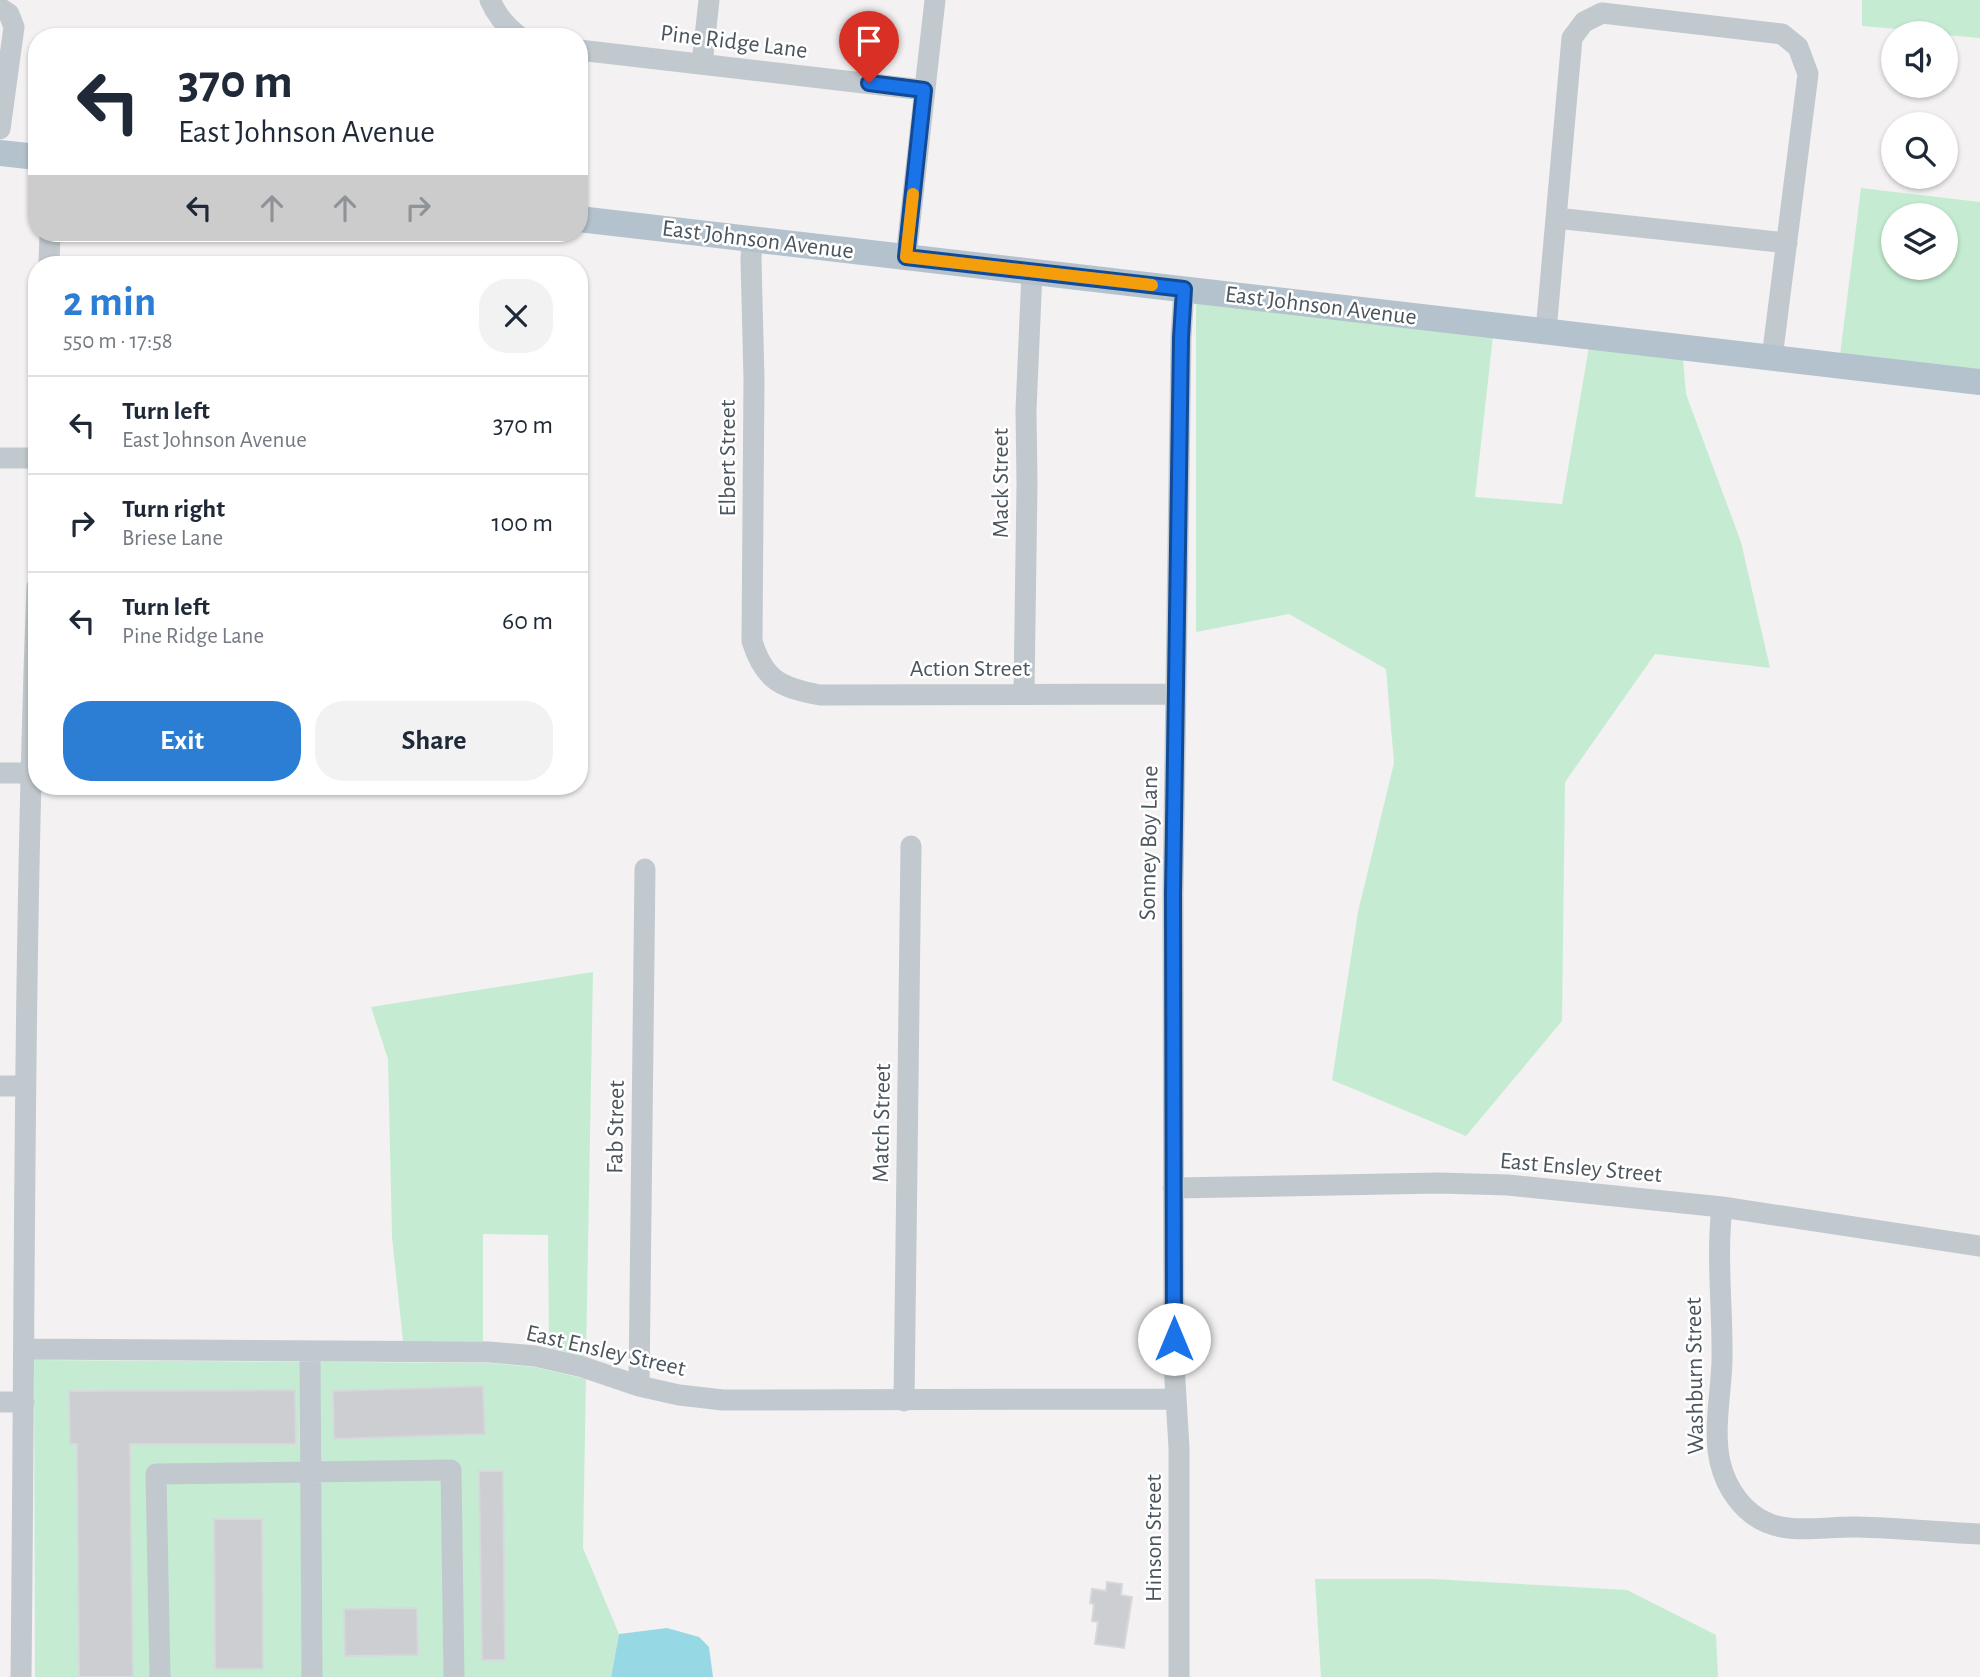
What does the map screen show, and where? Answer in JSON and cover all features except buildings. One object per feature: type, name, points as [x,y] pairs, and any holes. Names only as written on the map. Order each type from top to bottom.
[{"type":"main road","points":[[0,153],[28,156]]},
{"type":"main road","name":"East Johnson Avenue","points":[[588,220],[1980,382]]},
{"type":"street","points":[[490,0],[507,28]]},
{"type":"street","points":[[702,64],[709,0]]},
{"type":"street","points":[[906,257],[935,0]]},
{"type":"street","points":[[0,8],[9,14],[13,26],[1,103],[0,129]]},
{"type":"street","points":[[1546,331],[1572,38],[1584,22],[1602,13],[1782,34],[1798,47],[1808,74],[1772,358]]},
{"type":"street","name":"Pine Ridge Lane","points":[[588,51],[924,90]]},
{"type":"street","points":[[1556,218],[1787,243]]},
{"type":"street","name":"Elbert Street","points":[[752,239],[752,641],[758,661],[769,674]]},
{"type":"street","name":"Mack Street","points":[[1024,693],[1026,410],[1032,272]]},
{"type":"street","name":"Sonney Boy Lane","points":[[1176,1399],[1173,894],[1181,338],[1184,289]]},
{"type":"street","points":[[0,458],[28,458]]},
{"type":"street","name":"Action Street","points":[[769,674],[776,681],[794,690],[820,695],[1176,694]]},
{"type":"street","points":[[0,773],[28,773]]},
{"type":"street","points":[[21,1677],[30,795]]},
{"type":"street","name":"Match Street","points":[[904,1401],[911,846]]},
{"type":"street","name":"Fab Street","points":[[639,1385],[645,869]]},
{"type":"street","points":[[0,1086],[25,1086]]},
{"type":"street","name":"East Ensley Street","points":[[1173,1188],[1439,1183],[1508,1185],[1722,1207],[1980,1246]]},
{"type":"street","name":"Washburn Street","points":[[1722,1207],[1719,1229],[1722,1360],[1718,1441],[1720,1462],[1728,1485],[1741,1505],[1768,1524],[1785,1528],[1856,1527],[1980,1534]]},
{"type":"street","name":"East Ensley Street","points":[[24,1349],[489,1352],[535,1356],[680,1395],[723,1400],[1176,1399]]},
{"type":"street","points":[[310,1351],[312,1677]]},
{"type":"street","name":"Hinson Street","points":[[1176,1399],[1179,1448],[1179,1677]]},
{"type":"street","points":[[0,1402],[24,1402]]},
{"type":"street","points":[[160,1677],[156,1474],[451,1470],[454,1677]]},
{"type":"green space","points":[[1862,0],[1980,0],[1980,38],[1958,36],[1958,21],[1881,21],[1881,28],[1862,26]]},
{"type":"green space","points":[[1861,188],[1980,202],[1980,371],[1840,355]]},
{"type":"green space","points":[[1196,301],[1493,336],[1475,497],[1562,504],[1589,347],[1683,358],[1686,394],[1741,542],[1770,668],[1655,654],[1565,782],[1562,1021],[1466,1136],[1332,1080],[1358,912],[1394,763],[1386,669],[1289,614],[1196,632]]},
{"type":"green space","points":[[593,972],[586,1357],[549,1348],[548,1235],[483,1234],[483,1341],[403,1341],[392,1237],[388,1059],[371,1007]]},
{"type":"green space","points":[[34,1360],[489,1363],[534,1367],[586,1379],[583,1548],[619,1634],[611,1677],[35,1677]]},
{"type":"green space","points":[[1315,1579],[1433,1579],[1627,1590],[1716,1635],[1718,1677],[1321,1677]]},
{"type":"water","points":[[667,1628],[699,1637],[709,1647],[713,1677],[611,1677],[619,1634]]},
{"type":"slow traffic","points":[[913,194],[906,257],[1152,285]]},
{"type":"route","points":[[869,83],[924,90],[906,257],[1184,289],[1181,338],[1173,894],[1174,1339]]}]
